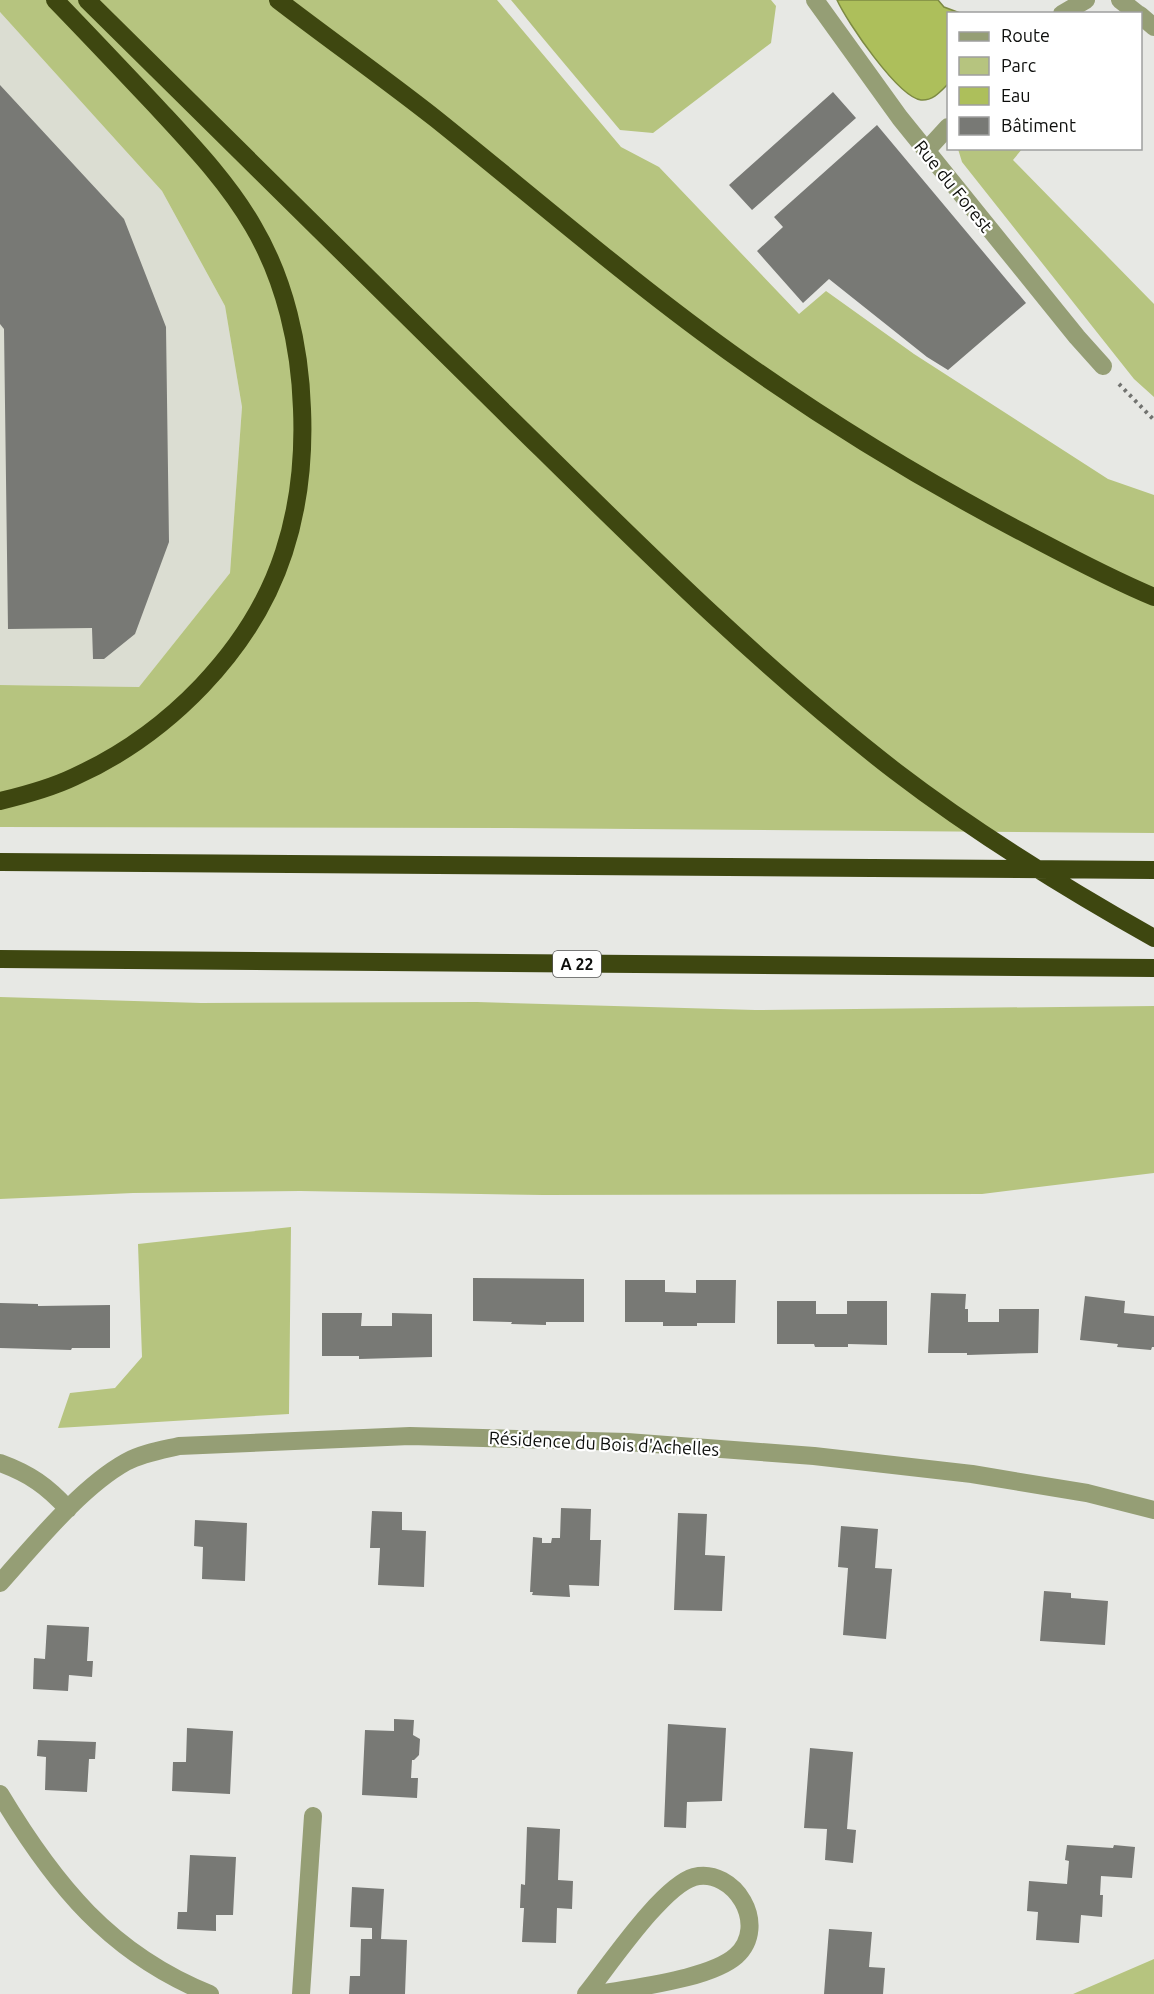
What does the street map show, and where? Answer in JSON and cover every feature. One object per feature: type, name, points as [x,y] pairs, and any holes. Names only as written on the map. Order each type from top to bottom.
[{"type":"highway","points":[[0,801],[72,778],[126,750],[172,715],[208,679],[243,635],[267,594],[284,553],[301,472],[302,392],[292,328],[276,274],[253,226],[209,165],[55,0]]},
{"type":"highway","points":[[87,0],[476,384],[736,635],[896,771],[1049,876],[1154,938]]},
{"type":"highway","points":[[278,0],[433,117],[614,265],[740,360],[836,426],[990,515],[1154,597]]},
{"type":"highway","points":[[0,862],[1154,870]]},
{"type":"highway","name":"A 22","points":[[0,959],[1154,968]]},
{"type":"street","name":"Rue du Forest","points":[[815,0],[900,118],[1102,366]]},
{"type":"street","points":[[1065,12],[1086,0]]},
{"type":"street","points":[[1120,0],[1136,12]]},
{"type":"street","points":[[1142,17],[1154,27]]},
{"type":"street","points":[[926,151],[947,128]]},
{"type":"street","name":"Résidence du Bois d'Achelles","points":[[0,1583],[68,1509],[106,1476],[127,1461],[154,1451],[179,1446],[410,1436],[627,1442],[814,1456],[972,1473],[1087,1493],[1154,1510]]},
{"type":"street","points":[[0,1463],[33,1477],[49,1488],[68,1509]]},
{"type":"street","points":[[0,1794],[40,1858],[69,1894],[100,1926],[149,1963],[210,1994]]},
{"type":"street","points":[[301,1994],[313,1816]]},
{"type":"street","points":[[586,1994],[646,1918],[679,1885],[694,1877],[708,1877],[723,1882],[735,1891],[743,1902],[750,1916],[749,1932],[744,1946],[736,1956],[722,1965],[699,1974],[600,1994]]},
{"type":"path","points":[[1102,366],[1154,420]]},
{"type":"shaded area","points":[[0,12],[162,191],[225,306],[242,407],[230,573],[139,687],[0,685]]},
{"type":"green space","points":[[0,0],[497,0],[621,147],[659,167],[799,314],[826,291],[914,354],[1108,479],[1154,495],[1154,833],[0,827],[0,685],[139,687],[230,573],[242,407],[225,306],[162,191],[0,12]]},
{"type":"green space","points":[[511,0],[771,0],[776,6],[771,43],[653,133],[620,130]]},
{"type":"green space","points":[[958,150],[1021,150],[1013,160],[1154,304],[1154,397],[1134,379],[962,162]]},
{"type":"green space","points":[[0,997],[201,1003],[477,1002],[755,1010],[1154,1006],[1154,1173],[982,1194],[543,1195],[300,1191],[133,1193],[0,1199]]},
{"type":"green space","points":[[291,1227],[289,1414],[58,1428],[70,1393],[115,1388],[142,1357],[138,1244]]},
{"type":"green space","points":[[1154,1959],[1154,1994],[1073,1994]]},
{"type":"water","points":[[837,0],[938,0],[944,7],[957,12],[947,12],[947,85],[929,99],[921,100],[911,96],[887,73],[851,24]]},
{"type":"building","points":[[0,85],[124,219],[166,327],[169,542],[135,634],[104,659],[93,659],[92,628],[8,629],[4,329],[0,324]]},
{"type":"building","points":[[833,92],[856,118],[752,210],[729,185]]},
{"type":"building","points":[[877,125],[1026,303],[948,370],[927,357],[829,279],[803,303],[757,251],[783,227],[774,217]]},
{"type":"building","points":[[473,1278],[584,1279],[584,1322],[546,1322],[546,1325],[473,1321]]},
{"type":"building","points":[[625,1280],[665,1280],[665,1292],[696,1293],[696,1280],[736,1280],[735,1323],[663,1326],[663,1322],[625,1322]]},
{"type":"building","points":[[931,1293],[966,1294],[965,1309],[968,1309],[968,1322],[999,1322],[999,1309],[1039,1309],[1038,1353],[967,1355],[967,1353],[928,1353]]},
{"type":"building","points":[[1085,1296],[1125,1301],[1124,1313],[1154,1316],[1154,1347],[1151,1350],[1117,1347],[1118,1344],[1080,1340]]},
{"type":"building","points":[[777,1301],[816,1301],[816,1314],[847,1314],[847,1301],[887,1301],[887,1345],[848,1344],[848,1347],[815,1347],[814,1344],[777,1344]]},
{"type":"building","points":[[0,1303],[38,1304],[38,1306],[110,1305],[110,1348],[72,1348],[71,1350],[0,1348]]},
{"type":"building","points":[[322,1313],[362,1313],[361,1326],[392,1326],[392,1313],[432,1314],[432,1357],[359,1359],[359,1356],[322,1356]]},
{"type":"building","points":[[561,1508],[591,1509],[590,1540],[601,1540],[599,1586],[569,1585],[570,1597],[532,1595],[533,1592],[530,1592],[533,1537],[542,1538],[542,1543],[551,1543],[552,1538],[560,1538]]},
{"type":"building","points":[[372,1511],[402,1512],[402,1530],[426,1531],[424,1587],[378,1585],[380,1548],[370,1548]]},
{"type":"building","points":[[678,1513],[707,1514],[705,1555],[725,1556],[722,1611],[674,1610]]},
{"type":"building","points":[[195,1520],[247,1523],[245,1581],[202,1579],[203,1547],[194,1546]]},
{"type":"building","points":[[841,1526],[878,1529],[875,1568],[892,1569],[886,1639],[843,1635],[848,1568],[838,1567]]},
{"type":"building","points":[[1044,1591],[1071,1593],[1071,1598],[1108,1601],[1105,1645],[1040,1641]]},
{"type":"building","points":[[47,1625],[89,1627],[87,1661],[93,1661],[92,1677],[69,1675],[68,1691],[33,1689],[34,1658],[45,1659]]},
{"type":"building","points":[[394,1719],[414,1720],[413,1735],[420,1739],[419,1755],[412,1760],[411,1778],[418,1778],[417,1798],[362,1795],[365,1730],[394,1731]]},
{"type":"building","points":[[668,1724],[726,1728],[722,1801],[687,1802],[686,1828],[664,1827]]},
{"type":"building","points":[[187,1728],[233,1731],[230,1794],[172,1791],[173,1762],[186,1762]]},
{"type":"building","points":[[38,1740],[96,1742],[95,1759],[89,1759],[87,1792],[45,1790],[46,1757],[37,1756]]},
{"type":"building","points":[[810,1748],[853,1752],[847,1829],[856,1830],[853,1863],[825,1860],[827,1829],[804,1828]]},
{"type":"building","points":[[527,1827],[560,1829],[558,1880],[573,1881],[572,1909],[557,1908],[556,1943],[522,1942],[524,1908],[520,1908],[521,1884],[525,1885]]},
{"type":"building","points":[[1067,1845],[1135,1847],[1132,1878],[1101,1876],[1102,1917],[1081,1915],[1079,1943],[1036,1940],[1038,1912],[1027,1911],[1029,1881],[1067,1884],[1069,1861],[1065,1860]]},
{"type":"building","points":[[190,1855],[236,1857],[233,1915],[216,1915],[216,1931],[177,1929],[178,1912],[187,1912]]},
{"type":"building","points":[[352,1887],[384,1889],[381,1939],[407,1940],[405,1994],[349,1994],[350,1976],[360,1976],[361,1939],[372,1939],[372,1928],[350,1927]]},
{"type":"building","points":[[829,1929],[872,1932],[869,1967],[885,1968],[883,1994],[824,1994]]}]
